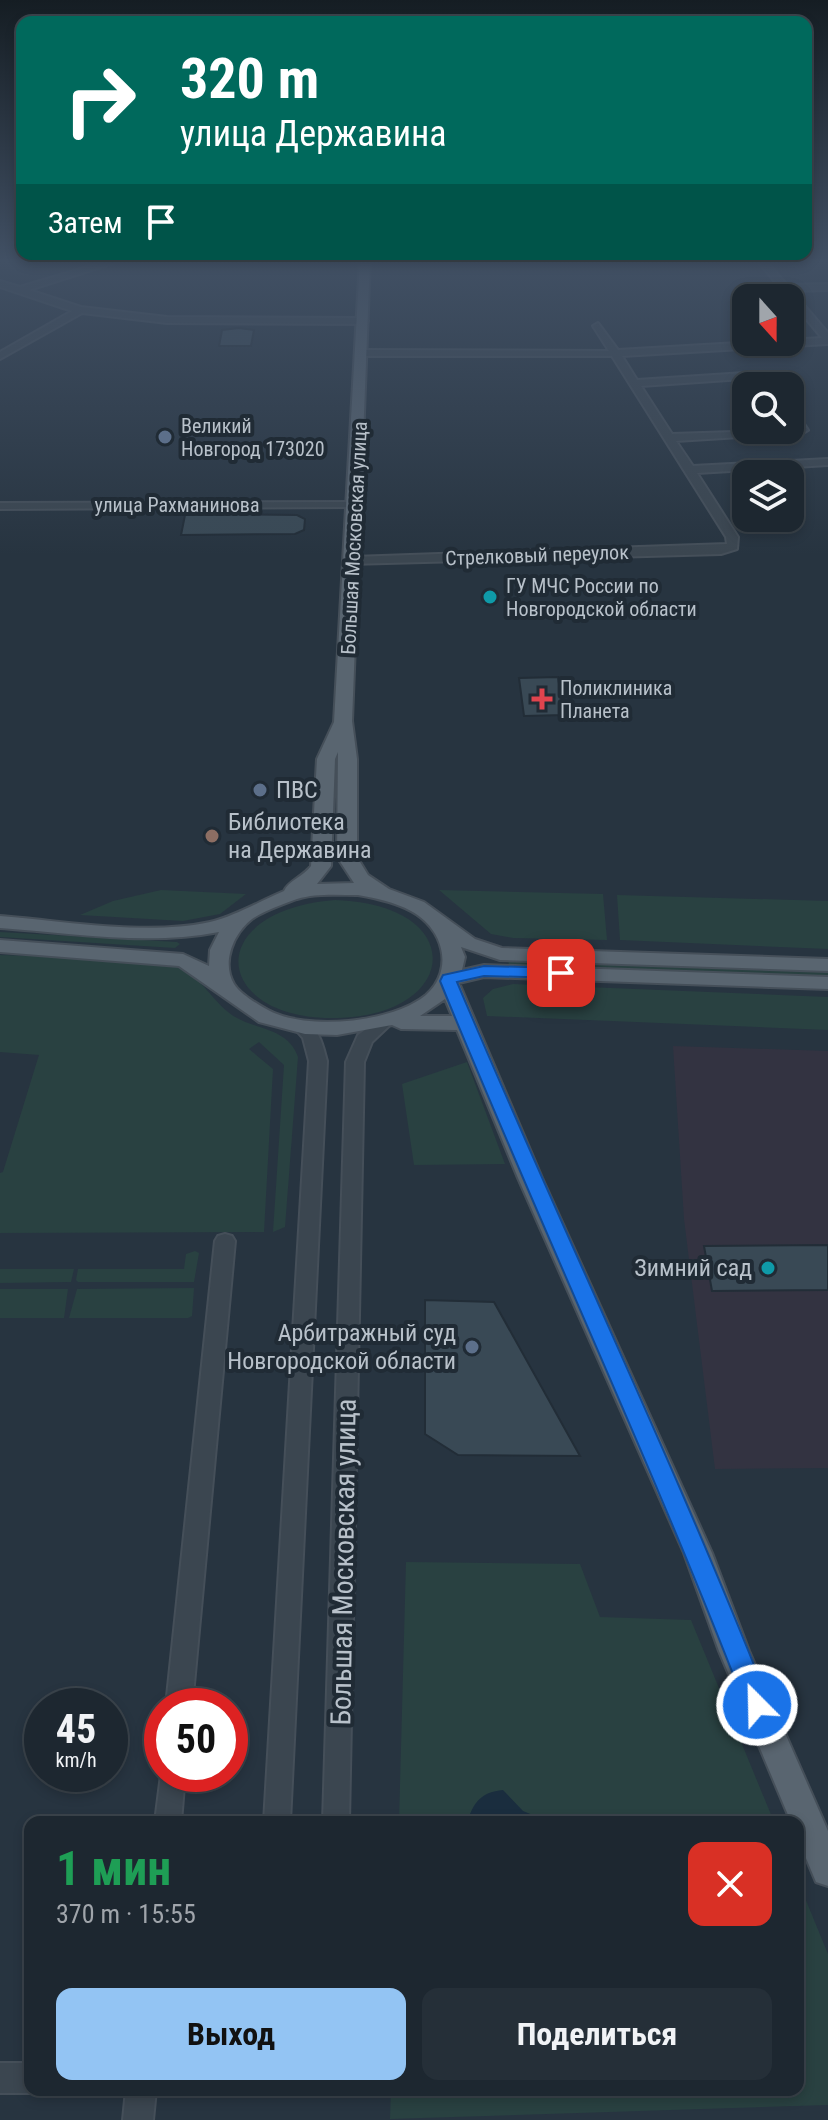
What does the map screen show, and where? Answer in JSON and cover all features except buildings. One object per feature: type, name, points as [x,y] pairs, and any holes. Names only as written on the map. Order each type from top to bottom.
[{"type":"main road","name":"Большая Московская улица","points":[[362,358],[343,721],[348,759],[347,857],[361,879],[377,890],[400,898]]},
{"type":"main road","name":"Большая Московская улица","points":[[262,906],[312,879],[321,866],[326,759],[343,721]]},
{"type":"main road","points":[[0,922],[187,932],[219,926],[262,906],[302,893],[358,889],[400,898],[431,915],[468,943],[500,954],[828,965]]},
{"type":"main road","points":[[225,988],[219,974],[220,946],[228,933],[262,906]]},
{"type":"main road","points":[[431,915],[443,926],[454,952],[449,980],[530,1178],[698,1553],[734,1651],[828,1870]]},
{"type":"main road","points":[[0,946],[183,960],[201,968],[242,1004],[264,1018],[304,1029],[337,1031],[435,1020],[467,1023]]},
{"type":"main road","points":[[382,1024],[420,1008],[449,980],[484,971],[828,983]]},
{"type":"street","points":[[618,358],[688,470],[828,462]]},
{"type":"street","points":[[634,383],[732,377]]},
{"type":"street","points":[[667,438],[732,434]]},
{"type":"street","name":"Стрелковый переулок","points":[[353,561],[721,550],[733,546],[734,540],[688,470]]},
{"type":"street","name":"улица Рахманинова","points":[[0,506],[355,504]]},
{"type":"street","name":"Большая Московская улица","points":[[336,1816],[355,1062],[364,1039],[382,1024]]},
{"type":"street","name":"Большая Московская улица","points":[[277,1816],[318,1061],[311,1037],[304,1029]]},
{"type":"street","points":[[181,1688],[225,1241]]},
{"type":"street","points":[[168,1816],[170,1792]]},
{"type":"street","points":[[0,2078],[24,2078]]},
{"type":"street","points":[[138,2120],[140,2096]]},
{"type":"shaded area","points":[[673,1046],[828,1051],[828,1468],[715,1469],[684,1219]]},
{"type":"shaded area","points":[[503,1790],[523,1811],[535,1816],[469,1816],[479,1799]]},
{"type":"green space","points":[[161,890],[246,894],[220,914],[183,921],[80,915],[113,901]]},
{"type":"green space","points":[[439,890],[603,894],[607,940],[513,938],[491,934]]},
{"type":"green space","points":[[617,895],[828,901],[828,949],[620,940]]},
{"type":"green space","points":[[335,900],[379,906],[409,920],[427,938],[433,959],[426,980],[408,999],[378,1012],[337,1018],[296,1014],[265,1002],[246,985],[238,964],[243,943],[260,924],[291,908]]},
{"type":"green space","points":[[0,932],[180,944],[175,948],[0,937]]},
{"type":"green space","points":[[0,955],[123,959],[170,965],[192,975],[231,1014],[288,1041],[298,1057],[285,1227],[273,1232],[284,1065],[259,1042],[249,1049],[273,1069],[264,1232],[0,1233],[0,1173],[3,1172],[39,1055],[0,1052]]},
{"type":"green space","points":[[509,959],[828,970],[828,977],[508,966]]},
{"type":"green space","points":[[513,984],[828,997],[828,1030],[487,1016],[483,998],[493,989]]},
{"type":"green space","points":[[467,1062],[505,1164],[414,1165],[402,1084]]},
{"type":"green space","points":[[199,1253],[194,1282],[76,1280],[78,1269],[184,1269],[186,1254]]},
{"type":"green space","points":[[0,1269],[74,1269],[71,1282],[0,1283]]},
{"type":"green space","points":[[194,1288],[192,1316],[188,1318],[69,1318],[77,1289]]},
{"type":"green space","points":[[0,1289],[68,1289],[64,1318],[0,1318]]},
{"type":"green space","points":[[406,1562],[580,1564],[600,1617],[691,1620],[772,1816],[399,1816]]},
{"type":"green space","points":[[804,1896],[828,1954],[828,2105],[390,2119],[391,2096],[804,2096]]},
{"type":"place","name":"Великий Новгород 173020","points":[[165,437]]},
{"type":"place","name":"ГУ МЧС России по Новгородской области","points":[[490,597]]},
{"type":"place","name":"Поликлиника Планета","points":[[542,699]]},
{"type":"place","name":"ПВС","points":[[260,790]]},
{"type":"place","name":"Библиотека на Державина","points":[[212,836]]},
{"type":"place","name":"Зимний сад","points":[[768,1268]]},
{"type":"place","name":"Арбитражный суд Новгородской области","points":[[472,1347]]},
{"type":"route","points":[[561,973],[484,971],[448,981],[530,1178],[698,1553],[757,1705]]}]
